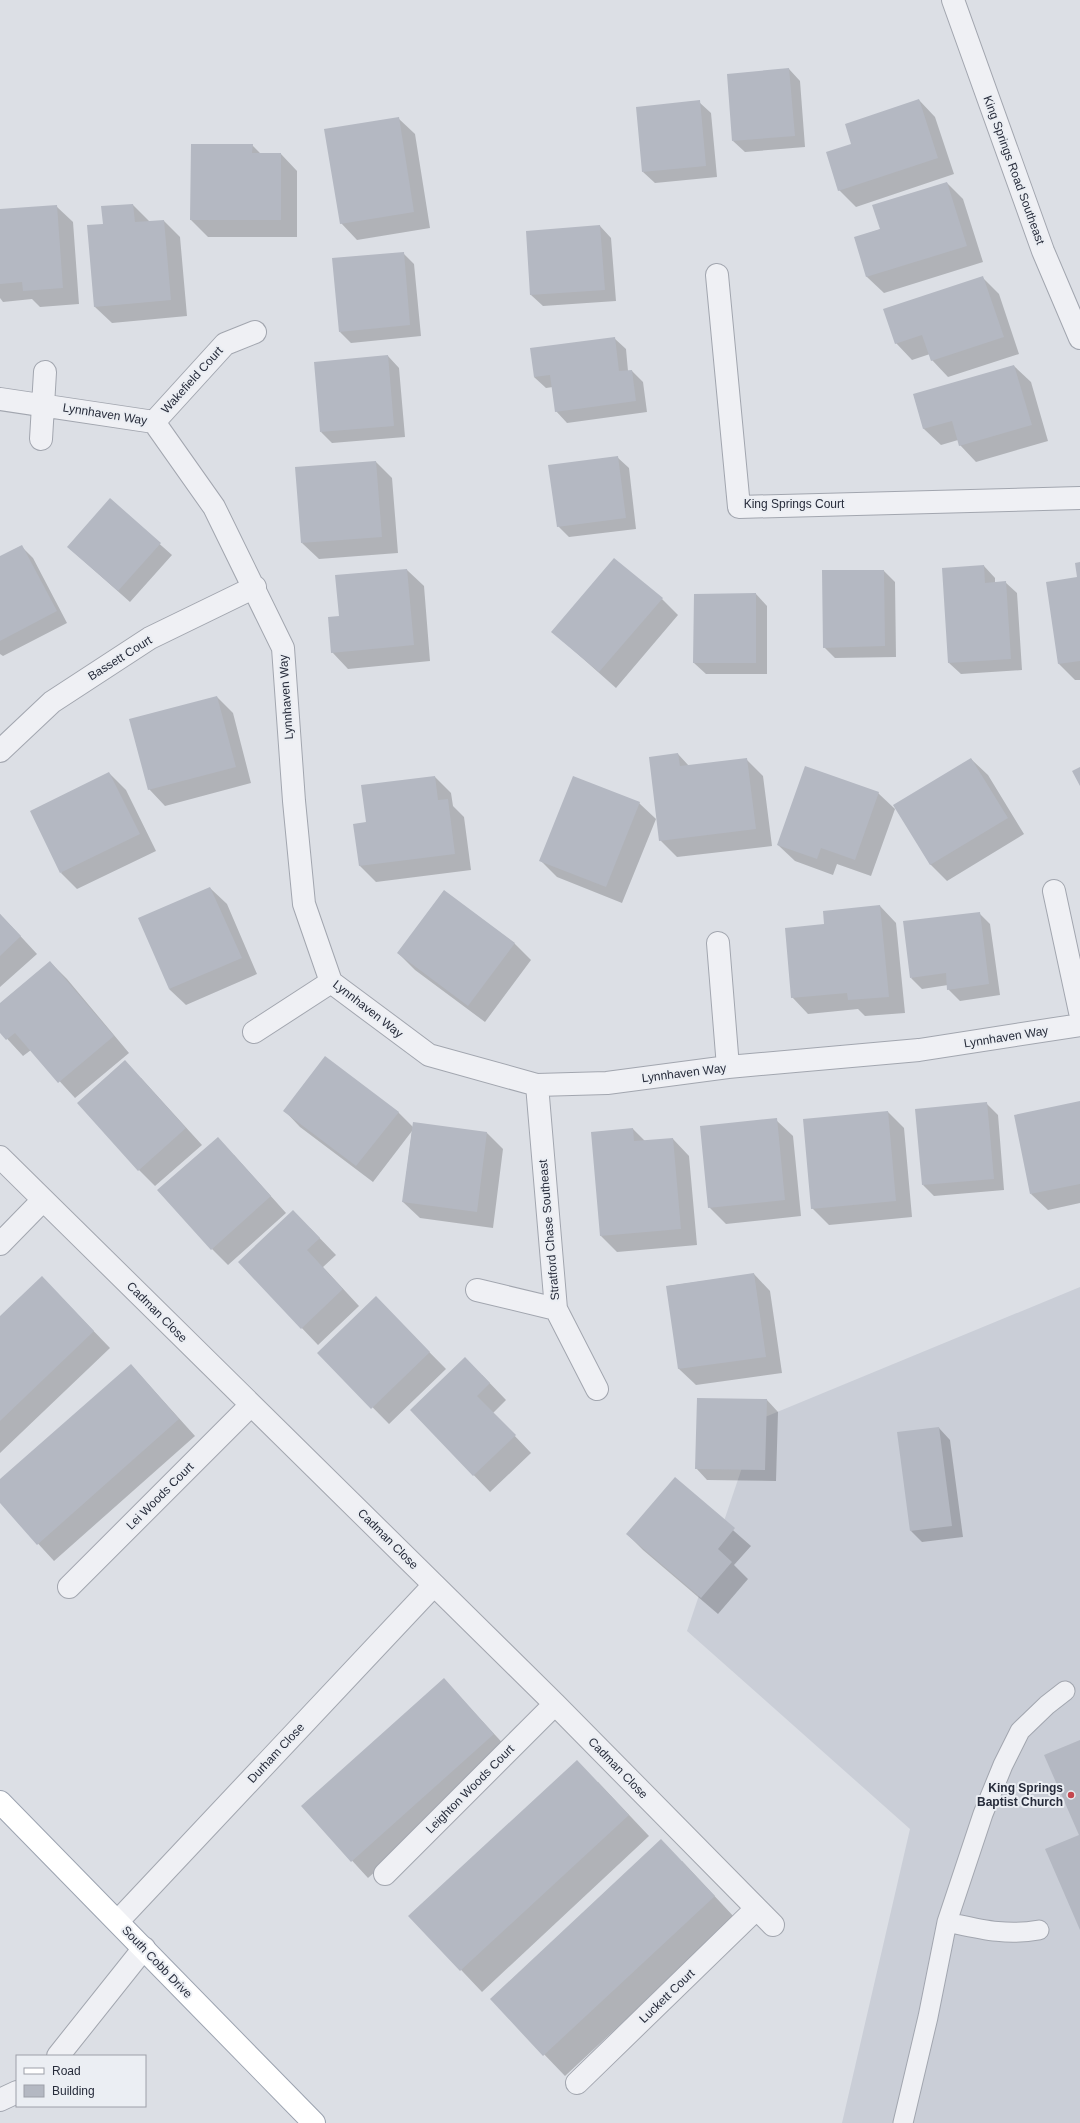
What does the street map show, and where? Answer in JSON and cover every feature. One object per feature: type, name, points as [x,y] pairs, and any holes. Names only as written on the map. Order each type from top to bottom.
[{"type":"main road","name":"South Cobb Drive","points":[[0,1802],[314,2123]]},
{"type":"street","name":"King Springs Road Southeast","points":[[953,0],[1043,251],[1080,338]]},
{"type":"street","name":"King Springs Court","points":[[717,274],[739,507],[1080,498]]},
{"type":"street","name":"Wakefield Court","points":[[154,422],[225,344],[255,332]]},
{"type":"street","points":[[41,439],[45,372]]},
{"type":"street","name":"Lynnhaven Way","points":[[0,398],[154,422],[214,507],[255,587],[282,648],[304,904],[331,982],[429,1055],[537,1085],[607,1083],[728,1067],[919,1050],[1080,1025]]},
{"type":"street","name":"Bassett Court","points":[[0,751],[52,702],[137,646],[150,638],[255,587]]},
{"type":"street","points":[[1054,891],[1080,1012]]},
{"type":"street","points":[[718,943],[728,1067]]},
{"type":"street","points":[[254,1032],[331,982]]},
{"type":"street","name":"Stratford Chase Southeast","points":[[537,1085],[556,1309],[598,1389]]},
{"type":"street","name":"Cadman Close","points":[[0,1157],[555,1704],[773,1925]]},
{"type":"street","points":[[0,1244],[43,1200]]},
{"type":"street","points":[[477,1290],[556,1309]]},
{"type":"street","name":"Lei Woods Court","points":[[69,1587],[251,1405]]},
{"type":"street","name":"Durham Close","points":[[118,1921],[434,1585]]},
{"type":"street","name":"Leighton Woods Court","points":[[385,1874],[555,1704]]},
{"type":"street","name":"Luckett Court","points":[[577,2083],[756,1909]]},
{"type":"street","points":[[59,2055],[144,1948]]},
{"type":"street","points":[[0,2100],[16,2092]]},
{"type":"lane","points":[[903,2123],[928,2017],[948,1922],[984,1814],[1003,1765],[1020,1731],[1047,1705],[1066,1691]]},
{"type":"lane","points":[[948,1922],[996,1932],[1018,1934],[1039,1930]]},
{"type":"shaded area","points":[[1080,1287],[1080,2123],[842,2123],[910,1829],[687,1631],[758,1420]]},
{"type":"building","points":[[789,68],[795,136],[732,141],[727,74]]},
{"type":"building","points":[[919,99],[938,158],[838,191],[826,152],[851,144],[845,124]]},
{"type":"building","points":[[700,100],[706,166],[642,172],[636,107]]},
{"type":"building","points":[[399,117],[414,212],[340,224],[324,129]]},
{"type":"building","points":[[191,144],[253,144],[252,153],[281,153],[281,220],[190,220]]},
{"type":"building","points":[[947,182],[967,246],[866,277],[854,237],[880,229],[872,205]]},
{"type":"building","points":[[133,204],[135,222],[164,220],[171,300],[94,307],[87,225],[103,224],[101,206]]},
{"type":"building","points":[[57,205],[63,288],[23,291],[22,282],[0,284],[0,209]]},
{"type":"building","points":[[600,225],[605,290],[530,295],[526,231]]},
{"type":"building","points":[[404,252],[410,325],[339,332],[332,258]]},
{"type":"building","points":[[983,276],[1004,337],[931,361],[922,335],[895,344],[883,309]]},
{"type":"building","points":[[615,337],[619,371],[632,370],[636,401],[555,412],[550,375],[534,377],[530,348]]},
{"type":"building","points":[[388,355],[394,426],[320,432],[314,362]]},
{"type":"building","points":[[1014,365],[1032,425],[959,446],[952,421],[923,429],[913,394]]},
{"type":"building","points":[[618,456],[626,518],[557,527],[548,465]]},
{"type":"building","points":[[376,461],[382,537],[301,543],[295,467]]},
{"type":"building","points":[[110,498],[161,543],[118,591],[67,547]]},
{"type":"building","points":[[22,545],[57,611],[0,641],[0,556]]},
{"type":"building","points":[[614,558],[663,598],[599,672],[551,632]]},
{"type":"building","points":[[1080,562],[1080,661],[1058,664],[1046,582],[1077,577],[1075,563]]},
{"type":"building","points":[[984,565],[985,583],[1006,581],[1011,659],[948,663],[942,568]]},
{"type":"building","points":[[407,569],[414,645],[331,653],[328,617],[339,616],[335,575]]},
{"type":"building","points":[[822,570],[884,570],[885,646],[823,648]]},
{"type":"building","points":[[756,593],[756,663],[693,663],[694,594]]},
{"type":"building","points":[[217,696],[236,767],[148,790],[129,719]]},
{"type":"building","points":[[678,753],[680,766],[747,758],[756,829],[659,841],[649,757]]},
{"type":"building","points":[[971,758],[1008,818],[930,865],[893,805]]},
{"type":"building","points":[[805,766],[879,792],[855,860],[821,848],[817,859],[777,845]]},
{"type":"building","points":[[1080,767],[1080,786],[1072,771]]},
{"type":"building","points":[[109,772],[140,834],[60,873],[30,811]]},
{"type":"building","points":[[435,776],[438,800],[448,799],[455,854],[359,866],[353,824],[366,822],[361,785]]},
{"type":"building","points":[[573,776],[640,802],[606,887],[539,861]]},
{"type":"building","points":[[210,887],[242,958],[169,989],[138,918]]},
{"type":"building","points":[[444,890],[515,943],[468,1006],[397,953]]},
{"type":"building","points":[[880,905],[889,997],[848,1000],[847,993],[791,998],[785,928],[824,924],[823,911]]},
{"type":"building","points":[[980,912],[989,984],[947,990],[946,973],[910,978],[903,921]]},
{"type":"building","points":[[0,914],[21,936],[0,956]]},
{"type":"building","points":[[50,961],[114,1036],[58,1083],[15,1033],[6,1040],[0,1033],[0,1003]]},
{"type":"building","points":[[325,1056],[399,1112],[356,1166],[283,1111]]},
{"type":"building","points":[[125,1060],[186,1128],[138,1171],[77,1103]]},
{"type":"building","points":[[1080,1101],[1080,1184],[1030,1194],[1014,1115]]},
{"type":"building","points":[[987,1102],[994,1179],[922,1185],[915,1109]]},
{"type":"building","points":[[888,1111],[896,1201],[811,1209],[803,1119]]},
{"type":"building","points":[[777,1118],[785,1200],[708,1208],[700,1126]]},
{"type":"building","points":[[413,1122],[487,1132],[477,1212],[402,1202]]},
{"type":"building","points":[[633,1128],[634,1141],[673,1138],[681,1229],[600,1236],[591,1132]]},
{"type":"building","points":[[218,1137],[271,1196],[211,1250],[157,1190]]},
{"type":"building","points":[[293,1210],[320,1238],[307,1250],[343,1289],[301,1329],[238,1262]]},
{"type":"building","points":[[754,1273],[766,1357],[678,1369],[666,1286]]},
{"type":"building","points":[[42,1276],[94,1331],[0,1421],[0,1316]]},
{"type":"building","points":[[376,1296],[430,1352],[371,1409],[317,1353]]},
{"type":"building","points":[[465,1357],[490,1383],[477,1396],[516,1435],[473,1476],[410,1410]]},
{"type":"building","points":[[131,1364],[179,1419],[37,1545],[0,1503],[0,1479]]},
{"type":"building","points":[[697,1398],[767,1399],[765,1470],[695,1469]]},
{"type":"building","points":[[939,1427],[952,1526],[910,1531],[897,1432]]},
{"type":"building","points":[[675,1477],[735,1528],[718,1549],[732,1562],[701,1598],[626,1534]]},
{"type":"building","points":[[444,1678],[494,1734],[351,1862],[301,1806]]},
{"type":"building","name":"King Springs Baptist Church","points":[[1080,1740],[1080,1930],[1045,1849],[1079,1835],[1044,1755]]},
{"type":"building","points":[[577,1760],[629,1815],[460,1971],[408,1916]]},
{"type":"building","points":[[661,1839],[715,1896],[543,2056],[490,1999]]},
{"type":"place","name":"King Springs Baptist Church","points":[[1071,1795]]}]
